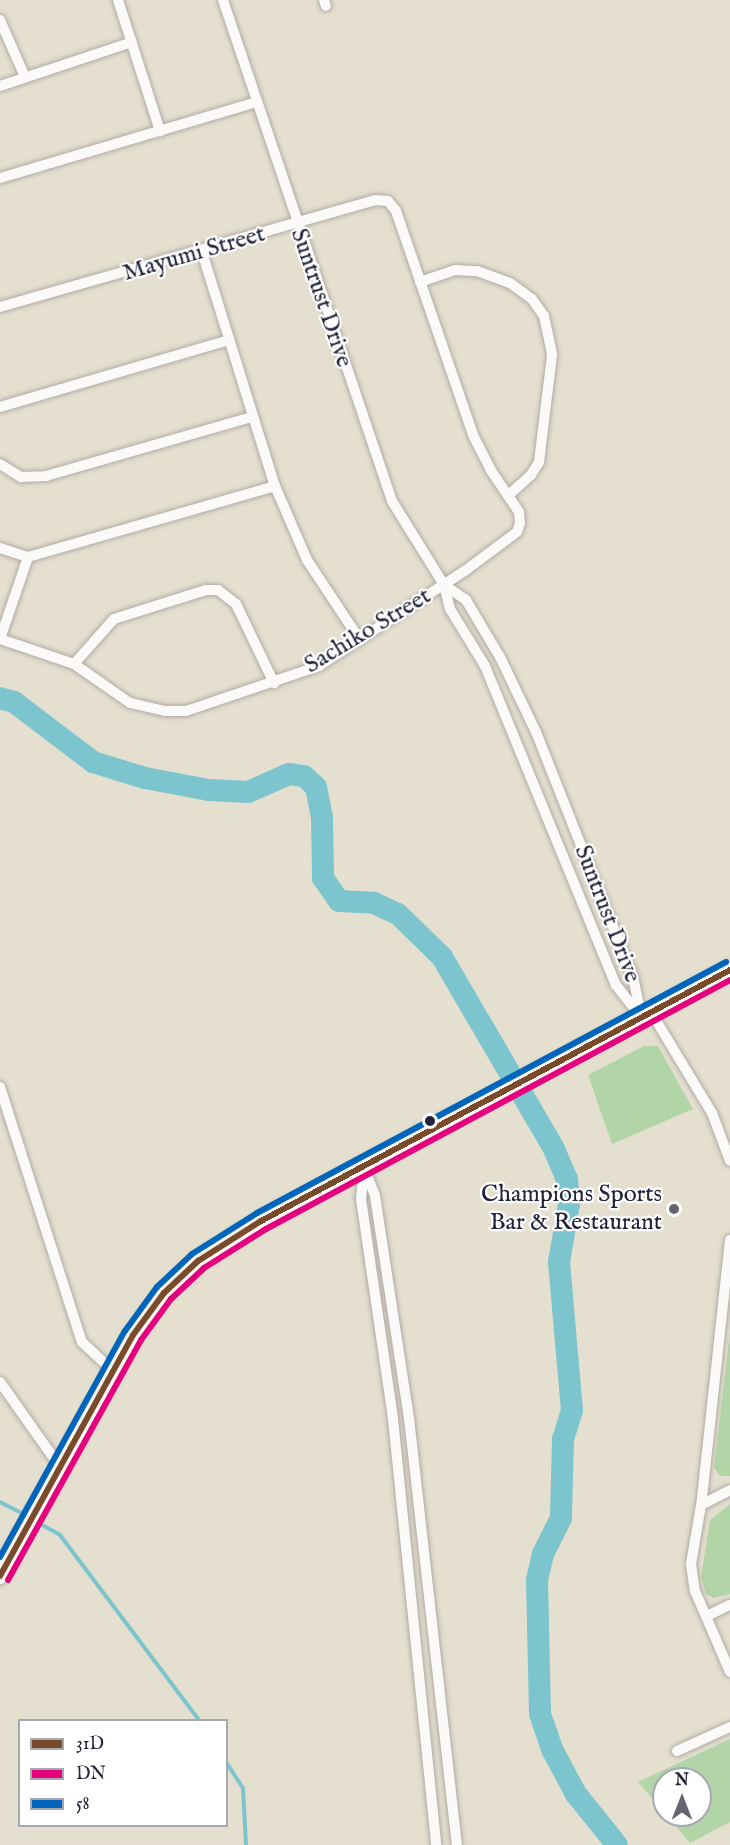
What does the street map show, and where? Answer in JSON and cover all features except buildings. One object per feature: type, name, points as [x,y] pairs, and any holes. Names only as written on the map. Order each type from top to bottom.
[{"type":"main road","points":[[0,1576],[113,1371],[153,1305],[198,1261],[261,1221],[476,1108],[730,970]]},
{"type":"street","points":[[118,0],[160,131]]},
{"type":"street","name":"Suntrust Drive","points":[[223,0],[296,225],[385,483],[411,534],[444,585],[450,609],[485,666],[616,985],[646,1015]]},
{"type":"street","points":[[0,20],[25,77]]},
{"type":"street","points":[[0,86],[132,42]]},
{"type":"street","points":[[0,178],[257,102]]},
{"type":"street","name":"Mayumi Street","points":[[0,307],[202,252],[375,200],[388,201],[396,211],[420,282]]},
{"type":"street","points":[[202,252],[275,486],[307,560],[360,640]]},
{"type":"street","points":[[455,270],[477,271],[510,283],[532,299],[544,316],[552,355],[539,462],[531,476],[509,495],[490,469],[474,437],[420,282],[455,270]]},
{"type":"street","points":[[0,407],[229,340]]},
{"type":"street","points":[[0,464],[21,477],[46,476],[252,417]]},
{"type":"street","points":[[0,548],[28,557],[275,486]]},
{"type":"street","name":"Sachiko Street","points":[[0,639],[74,664],[122,700],[165,711],[186,711],[319,666],[444,585],[517,532],[520,523],[509,495]]},
{"type":"street","points":[[0,639],[28,557]]},
{"type":"street","name":"Suntrust Drive","points":[[444,585],[466,600],[500,657],[536,732],[646,1015]]},
{"type":"street","points":[[74,664],[114,619],[206,590],[218,590],[236,604],[274,683]]},
{"type":"street","points":[[646,1015],[711,1113],[730,1161]]},
{"type":"street","points":[[0,1087],[82,1342],[113,1371]]},
{"type":"street","points":[[364,1167],[362,1199],[393,1419],[436,1845]]},
{"type":"street","points":[[364,1167],[375,1196],[409,1418],[457,1845]]},
{"type":"street","points":[[730,1240],[701,1505],[691,1564],[695,1591],[730,1672]]},
{"type":"street","points":[[0,1382],[56,1474]]},
{"type":"street","points":[[701,1505],[730,1490]]},
{"type":"street","points":[[707,1616],[730,1605]]},
{"type":"street","points":[[677,1751],[730,1727]]},
{"type":"green space","points":[[644,1046],[658,1046],[693,1109],[612,1144],[588,1075]]},
{"type":"green space","points":[[730,1333],[730,1476],[720,1476],[714,1467]]},
{"type":"green space","points":[[730,1504],[730,1594],[713,1598],[706,1594],[701,1577],[710,1520]]},
{"type":"green space","points":[[730,1739],[730,1822],[690,1843],[676,1827],[712,1827],[712,1767],[670,1767]]},
{"type":"green space","points":[[652,1775],[652,1798],[638,1782]]},
{"type":"waterway","points":[[0,698],[14,702],[93,762],[145,778],[209,790],[248,792],[289,774],[304,776],[316,787],[322,818],[323,878],[339,901],[374,903],[398,914],[442,957],[554,1149],[567,1179],[569,1204],[559,1262],[572,1410],[563,1439],[561,1518],[543,1554],[537,1581],[540,1714],[553,1751],[576,1794],[617,1845]]},
{"type":"waterway","points":[[0,1502],[29,1517]]},
{"type":"waterway","points":[[35,1521],[60,1535],[198,1719]]},
{"type":"waterway","points":[[228,1765],[243,1788],[246,1845]]},
{"type":"transit line","name":"58","points":[[0,1557],[125,1331],[157,1287],[192,1254],[257,1213],[726,962]]},
{"type":"transit line","name":"31D","points":[[0,1576],[133,1335],[164,1293],[198,1261],[261,1221],[730,970]]},
{"type":"transit line","name":"DN","points":[[8,1580],[141,1340],[171,1299],[204,1268],[266,1229],[730,980]]},
{"type":"place","name":"Champions Sports Bar & Restaurant","points":[[674,1209]]}]
